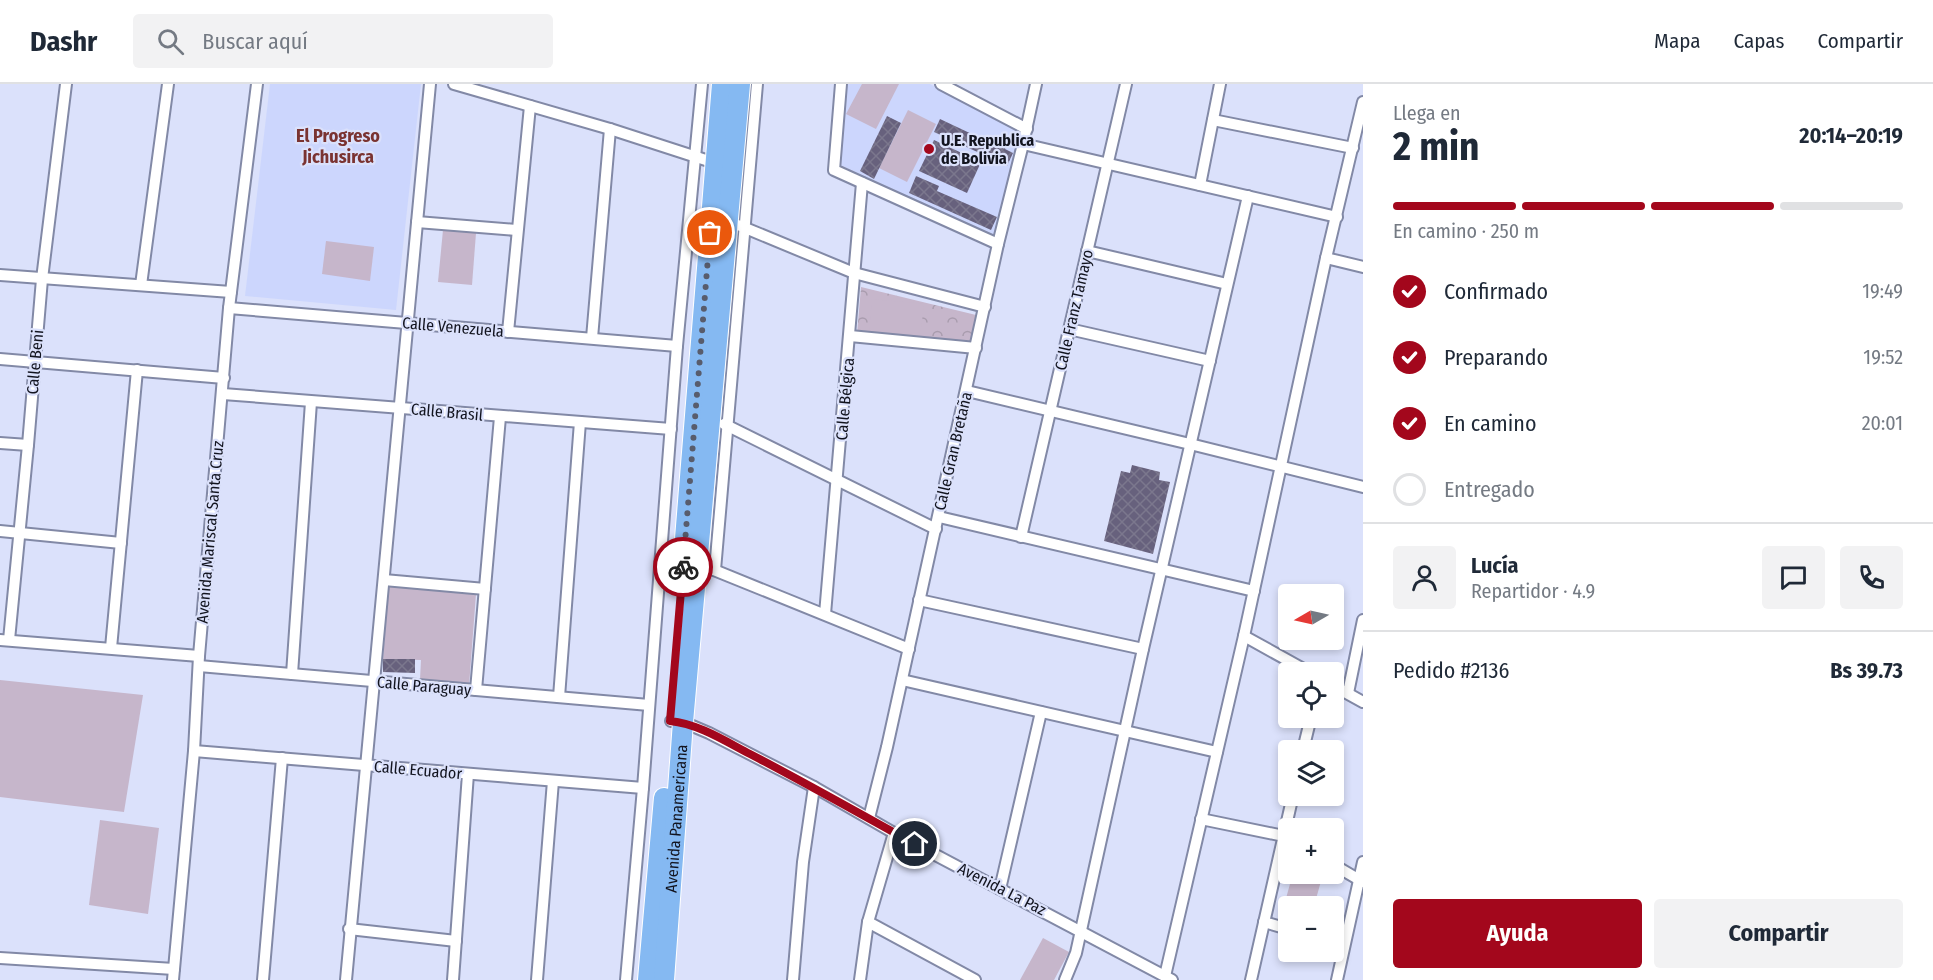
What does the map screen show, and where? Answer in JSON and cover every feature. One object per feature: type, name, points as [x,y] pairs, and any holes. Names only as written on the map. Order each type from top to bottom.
[{"type":"highway","name":"Avenida Panamericana","points":[[664,980],[677,721],[722,84]]},
{"type":"highway","name":"Avenida Panamericana","points":[[648,980],[696,563],[719,422],[737,225],[740,84]]},
{"type":"street","name":"Calle Beni","points":[[4,640],[20,532],[42,279],[66,84]]},
{"type":"street","points":[[141,285],[168,84]]},
{"type":"street","name":"Avenida Mariscal Santa Cruz","points":[[173,975],[194,751],[199,661],[229,308],[257,84]]},
{"type":"street","points":[[346,980],[430,84]]},
{"type":"street","points":[[454,84],[610,129],[715,163]]},
{"type":"street","points":[[626,980],[677,346],[702,84]]},
{"type":"street","points":[[757,84],[737,225],[854,273],[985,307]]},
{"type":"street","points":[[840,84],[834,170],[998,244]]},
{"type":"street","points":[[941,84],[1027,129]]},
{"type":"street","name":"Calle Gran Bretaña","points":[[869,818],[903,680],[998,244],[1036,84]]},
{"type":"street","name":"Calle Franz Tamayo","points":[[1021,537],[1126,84]]},
{"type":"street","points":[[1200,185],[1220,84]]},
{"type":"street","points":[[1168,978],[1201,819],[1363,102]]},
{"type":"street","points":[[508,332],[516,230],[530,106]]},
{"type":"street","points":[[1213,120],[1353,148]]},
{"type":"street","points":[[592,338],[610,129]]},
{"type":"street","points":[[1023,144],[1337,217]]},
{"type":"street","name":"Calle Bélgica","points":[[825,614],[862,183]]},
{"type":"street","points":[[1065,980],[1076,953],[1143,649],[1248,196]]},
{"type":"street","points":[[417,222],[516,230]]},
{"type":"street","points":[[1087,251],[1227,284]]},
{"type":"street","points":[[1326,258],[1363,267]]},
{"type":"street","points":[[0,275],[231,292]]},
{"type":"street","name":"Calle Venezuela","points":[[229,308],[677,346]]},
{"type":"street","points":[[1069,329],[1210,361]]},
{"type":"street","points":[[850,336],[976,348]]},
{"type":"street","points":[[0,359],[224,378]]},
{"type":"street","points":[[111,648],[137,370]]},
{"type":"street","points":[[967,391],[1363,487]]},
{"type":"street","name":"Calle Brasil","points":[[223,394],[670,429]]},
{"type":"street","points":[[292,674],[311,402]]},
{"type":"street","points":[[476,690],[500,417]]},
{"type":"street","points":[[559,697],[580,422]]},
{"type":"street","points":[[716,570],[719,422],[936,529]]},
{"type":"street","points":[[0,443],[28,445]]},
{"type":"street","points":[[939,517],[1254,591]]},
{"type":"street","points":[[0,531],[121,543]]},
{"type":"street","points":[[696,563],[909,649]]},
{"type":"street","points":[[384,580],[485,589]]},
{"type":"street","points":[[919,600],[1143,649]]},
{"type":"street","points":[[1348,693],[1363,621]]},
{"type":"street","points":[[1244,636],[1291,662]]},
{"type":"street","name":"Calle Paraguay","points":[[4,640],[111,648],[292,674],[648,705]]},
{"type":"street","points":[[903,680],[1217,752]]},
{"type":"street","points":[[1344,691],[1363,702]]},
{"type":"street","points":[[1000,889],[1041,712]]},
{"type":"street","name":"Avenida La Paz","points":[[677,721],[709,733],[814,787],[894,833],[1168,978]]},
{"type":"street","name":"Calle Ecuador","points":[[194,751],[643,788]]},
{"type":"street","points":[[263,980],[282,758]]},
{"type":"street","points":[[453,980],[468,774]]},
{"type":"street","points":[[537,980],[553,781]]},
{"type":"street","points":[[793,980],[803,862],[814,787]]},
{"type":"street","points":[[1201,819],[1278,835]]},
{"type":"street","points":[[860,980],[868,922],[894,833]]},
{"type":"street","points":[[1337,980],[1361,881],[1363,862]]},
{"type":"street","points":[[1251,980],[1278,868]]},
{"type":"street","points":[[1344,871],[1361,881]]},
{"type":"street","points":[[868,922],[975,980]]},
{"type":"street","points":[[1264,922],[1278,926]]},
{"type":"street","points":[[350,929],[456,941]]},
{"type":"street","points":[[0,958],[173,975]]},
{"type":"shaded area","points":[[270,84],[421,84],[396,310],[245,296]]},
{"type":"shaded area","name":"U.E. Republica de Bolivia","points":[[846,84],[930,84],[1020,133],[995,237],[840,165]]},
{"type":"green space","points":[[862,84],[899,84],[876,129],[846,114]]},
{"type":"green space","points":[[908,110],[936,124],[907,182],[879,168]]},
{"type":"green space","points":[[443,230],[476,233],[472,285],[438,282]]},
{"type":"green space","points":[[326,241],[374,247],[370,281],[322,274]]},
{"type":"green space","points":[[861,287],[976,315],[970,344],[857,334]]},
{"type":"green space","points":[[872,299],[924,304],[920,338],[869,332]]},
{"type":"green space","points":[[388,586],[476,594],[469,686],[420,680],[421,660],[383,659]]},
{"type":"green space","points":[[0,680],[143,695],[124,812],[0,797]]},
{"type":"green space","points":[[100,820],[159,828],[148,914],[89,905]]},
{"type":"green space","points":[[1290,884],[1320,884],[1317,896],[1287,896]]},
{"type":"green space","points":[[1043,938],[1069,952],[1054,980],[1020,980]]},
{"type":"building","points":[[887,116],[901,123],[874,179],[860,171]]},
{"type":"building","points":[[940,119],[993,144],[994,140],[1006,146],[1005,149],[1013,153],[1007,166],[985,159],[986,156],[934,132]]},
{"type":"building","points":[[934,140],[981,162],[967,193],[919,171]]},
{"type":"building","points":[[916,176],[939,186],[937,191],[997,217],[991,230],[909,193]]},
{"type":"building","points":[[1132,465],[1160,472],[1159,480],[1170,482],[1153,554],[1104,541],[1121,471],[1130,473]]},
{"type":"building","points":[[383,659],[415,659],[415,673],[383,672]]},
{"type":"way so far","points":[[683,567],[710,233]]},
{"type":"place","name":"U.E. Republica de Bolivia","points":[[929,149]]},
{"type":"district","name":"El Progreso Jichusirca","points":[[338,146]]},
{"type":"route","points":[[683,567],[670,721],[683,722],[709,733],[814,787],[915,844]]}]
